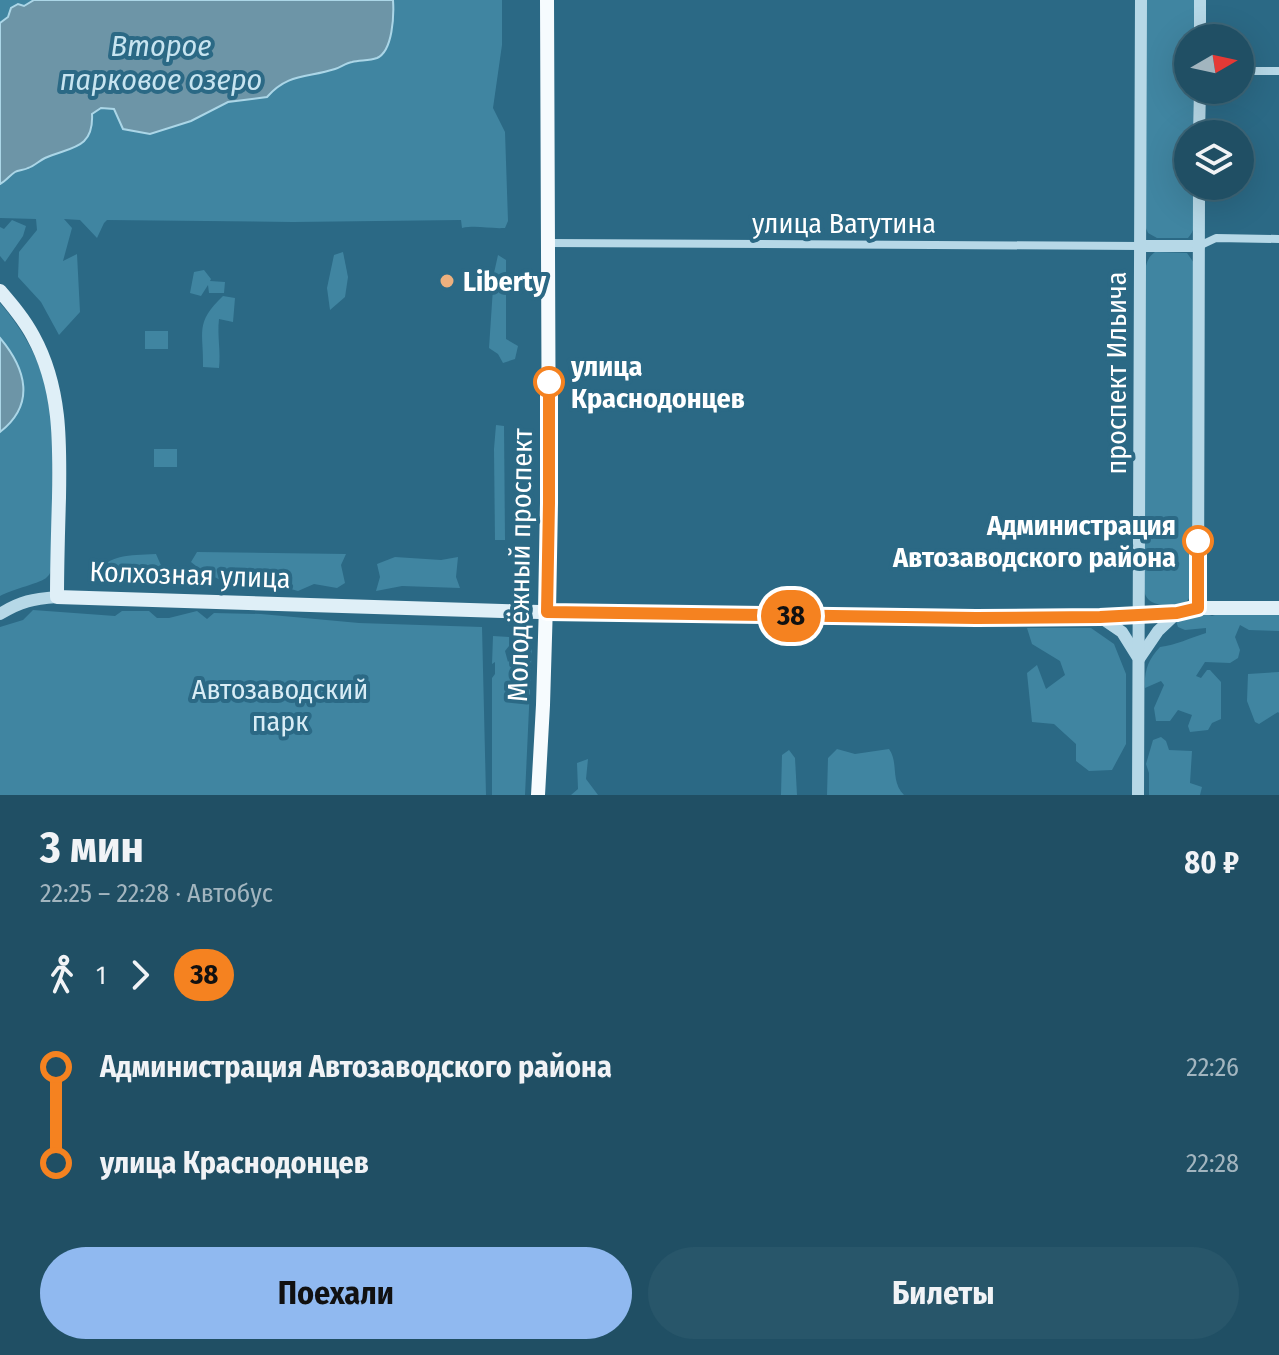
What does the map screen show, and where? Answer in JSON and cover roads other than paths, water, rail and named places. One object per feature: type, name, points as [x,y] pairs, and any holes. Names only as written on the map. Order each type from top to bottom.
[{"type":"main road","name":"Молодёжный проспект","points":[[538,795],[549,503],[547,0]]},
{"type":"main road","name":"Колхозная улица","points":[[0,291],[33,335],[55,395],[59,435],[57,597],[547,612]]},
{"type":"main road","points":[[547,612],[875,618],[1100,617],[1177,613],[1198,608],[1279,608]]},
{"type":"street","name":"проспект Ильича","points":[[1138,795],[1141,0]]},
{"type":"street","points":[[1200,0],[1200,24]]},
{"type":"street","points":[[1254,71],[1279,71]]},
{"type":"street","points":[[1198,608],[1199,200]]},
{"type":"street","points":[[1140,246],[1199,246],[1216,238],[1279,239]]},
{"type":"street","name":"улица Ватутина","points":[[548,243],[1140,246]]},
{"type":"street","points":[[0,614],[34,598],[57,597]]},
{"type":"street","points":[[1100,617],[1122,632],[1139,659],[1158,631],[1177,613]]},
{"type":"water","name":"Второе парковое озеро","points":[[34,0],[393,0],[393,14],[389,41],[377,58],[298,77],[267,97],[228,102],[191,121],[150,134],[123,129],[114,109],[101,108],[92,114],[92,126],[84,141],[16,171],[0,184],[0,23],[8,17],[11,8]]},
{"type":"water","points":[[0,338],[21,374],[23,398],[19,410],[0,432]]},
{"type":"place","name":"Liberty","points":[[447,281]]},
{"type":"place","name":"улица Краснодонцев","points":[[549,382]]},
{"type":"place","name":"Администрация Автозаводского района","points":[[1198,541]]},
{"type":"park label","name":"Автозаводский парк","points":[[280,705]]}]
